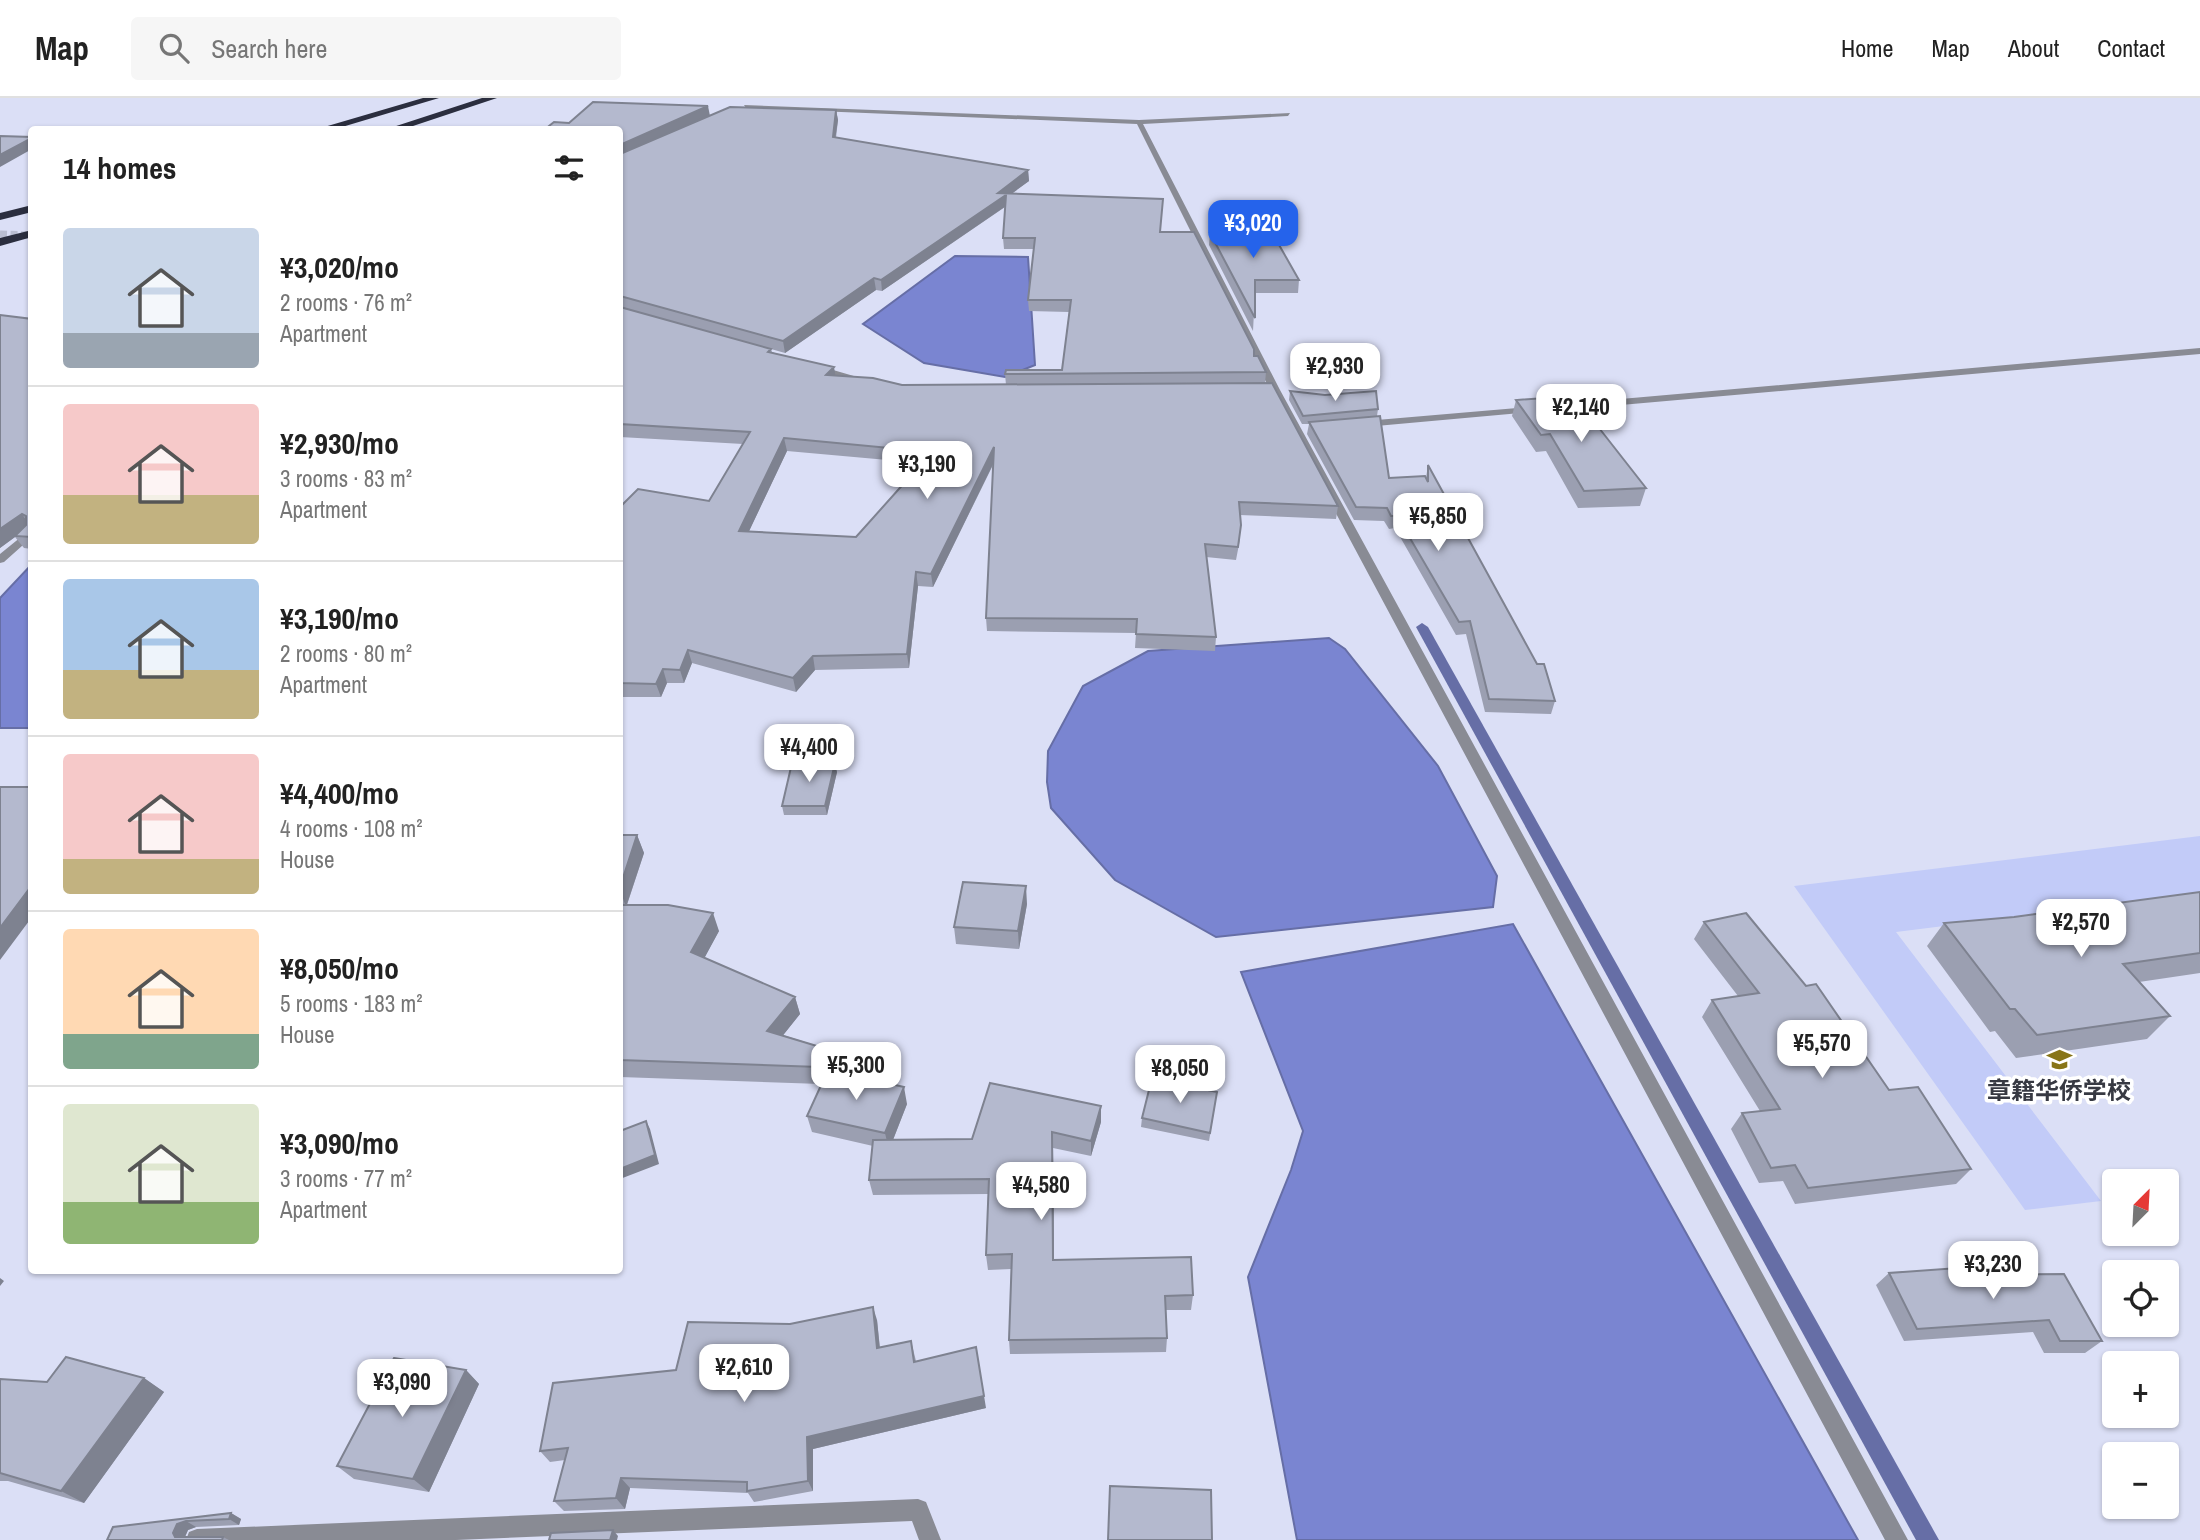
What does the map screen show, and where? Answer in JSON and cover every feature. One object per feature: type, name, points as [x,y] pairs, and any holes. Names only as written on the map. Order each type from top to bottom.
[{"type":"highway","points":[[333,126],[434,98]]},
{"type":"highway","points":[[402,126],[492,98]]},
{"type":"highway","points":[[0,217],[28,209]]},
{"type":"highway","points":[[0,242],[28,234]]},
{"type":"street","points":[[733,111],[763,98]]},
{"type":"street","points":[[746,106],[1139,122],[1288,114]]},
{"type":"street","points":[[1139,122],[1268,390],[1304,429],[1897,1540]]},
{"type":"street","points":[[1353,425],[2200,351]]},
{"type":"street","points":[[800,364],[877,385]]},
{"type":"street","points":[[0,560],[28,535]]},
{"type":"street","points":[[197,1540],[918,1510],[930,1540]]},
{"type":"shaded area","points":[[2200,836],[2200,894],[1896,932],[2101,1201],[2025,1210],[1794,886]]},
{"type":"water","points":[[955,256],[1028,257],[1035,365],[1005,377],[924,363],[863,324]]},
{"type":"water","points":[[28,568],[28,728],[0,728],[0,598]]},
{"type":"water","points":[[1329,638],[1345,649],[1438,766],[1497,876],[1493,907],[1216,937],[1115,880],[1051,808],[1047,782],[1048,751],[1083,686],[1148,651]]},
{"type":"water","points":[[1513,924],[1858,1540],[1297,1540],[1248,1277],[1291,1170],[1303,1131],[1241,972]]},
{"type":"building","points":[[593,102],[708,106],[623,144],[623,126],[549,126],[554,122],[569,123]]},
{"type":"building","points":[[730,107],[836,110],[833,137],[1028,170],[998,193],[1163,199],[1160,232],[1194,232],[1254,349],[1254,356],[1258,356],[1266,372],[1005,374],[1006,370],[1062,370],[1071,300],[1028,300],[1035,238],[1003,238],[1006,195],[881,280],[874,278],[783,341],[623,297],[623,153]]},
{"type":"building","points":[[0,136],[28,137],[28,140],[0,155]]},
{"type":"building","points":[[1270,229],[1299,280],[1255,280],[1255,318],[1210,233]]},
{"type":"building","points":[[623,308],[771,349],[768,352],[834,367],[826,375],[873,378],[902,385],[1272,383],[1338,506],[1239,502],[1241,525],[1238,547],[1205,544],[1216,637],[1136,634],[1137,619],[986,618],[994,447],[931,574],[916,572],[907,654],[813,656],[793,678],[688,650],[680,670],[663,669],[656,684],[623,683],[623,504],[638,489],[709,501],[750,432],[623,424]],"holes":[[[784,438],[932,452],[856,537],[739,531]]]},
{"type":"building","points":[[0,315],[28,318],[28,537],[15,536],[26,525],[26,516],[22,514],[0,529]]},
{"type":"building","points":[[1290,391],[1325,395],[1376,391],[1378,409],[1303,416]]},
{"type":"building","points":[[1574,396],[1646,488],[1584,491],[1550,434],[1541,435],[1516,400]]},
{"type":"building","points":[[1380,416],[1389,478],[1425,476],[1428,482],[1428,465],[1537,664],[1544,664],[1555,701],[1489,699],[1470,621],[1459,622],[1397,516],[1391,516],[1387,508],[1356,507],[1309,422]]},
{"type":"building","points":[[792,763],[835,763],[825,806],[782,806]]},
{"type":"building","points":[[0,787],[28,787],[28,890],[0,928]]},
{"type":"building","points":[[623,835],[637,835],[623,878]]},
{"type":"building","points":[[963,882],[1026,886],[1018,931],[954,927]]},
{"type":"building","points":[[2200,892],[2200,953],[2123,964],[2170,1016],[2037,1035],[2015,1009],[2010,1009],[1944,923],[2014,917]]},
{"type":"building","points":[[623,905],[668,905],[713,913],[691,952],[795,997],[767,1031],[850,1056],[848,1068],[623,1060]]},
{"type":"building","points":[[1746,913],[1806,986],[1816,984],[1889,1090],[1918,1087],[1971,1169],[1808,1188],[1795,1165],[1771,1168],[1742,1113],[1780,1109],[1712,1000],[1759,993],[1704,922]]},
{"type":"building","points":[[828,1070],[904,1087],[885,1133],[807,1116]]},
{"type":"building","points":[[1152,1078],[1217,1092],[1210,1133],[1142,1118]]},
{"type":"building","points":[[990,1083],[1101,1106],[1091,1141],[1052,1132],[1053,1260],[1191,1257],[1193,1295],[1165,1296],[1167,1338],[1009,1340],[1012,1254],[986,1255],[989,1179],[869,1180],[873,1140],[972,1139]]},
{"type":"building","points":[[646,1121],[655,1155],[623,1168],[623,1130]]},
{"type":"building","points":[[1972,1267],[1977,1275],[2064,1274],[2102,1341],[2060,1341],[2049,1320],[1917,1329],[1889,1273]]},
{"type":"building","points":[[873,1307],[877,1348],[911,1341],[914,1362],[976,1347],[984,1396],[807,1437],[808,1481],[747,1491],[747,1482],[621,1478],[616,1498],[554,1501],[568,1448],[540,1451],[553,1383],[676,1370],[688,1322],[790,1324]]},
{"type":"building","points":[[66,1357],[144,1378],[61,1491],[0,1473],[0,1379],[47,1382]]},
{"type":"building","points":[[394,1358],[466,1370],[413,1479],[337,1466]]},
{"type":"building","points":[[1110,1486],[1211,1490],[1212,1540],[1108,1540]]},
{"type":"building","points":[[231,1513],[229,1519],[186,1521],[177,1524],[173,1533],[175,1537],[223,1537],[222,1540],[107,1540],[113,1527]]},
{"type":"building","points":[[613,1530],[610,1540],[549,1540],[551,1533]]},
{"type":"waterway","points":[[1422,627],[1928,1540]]},
{"type":"tunnel","points":[[0,234],[28,235]]},
{"type":"place","name":"章籍华侨学校","points":[[2059,1060]]}]
